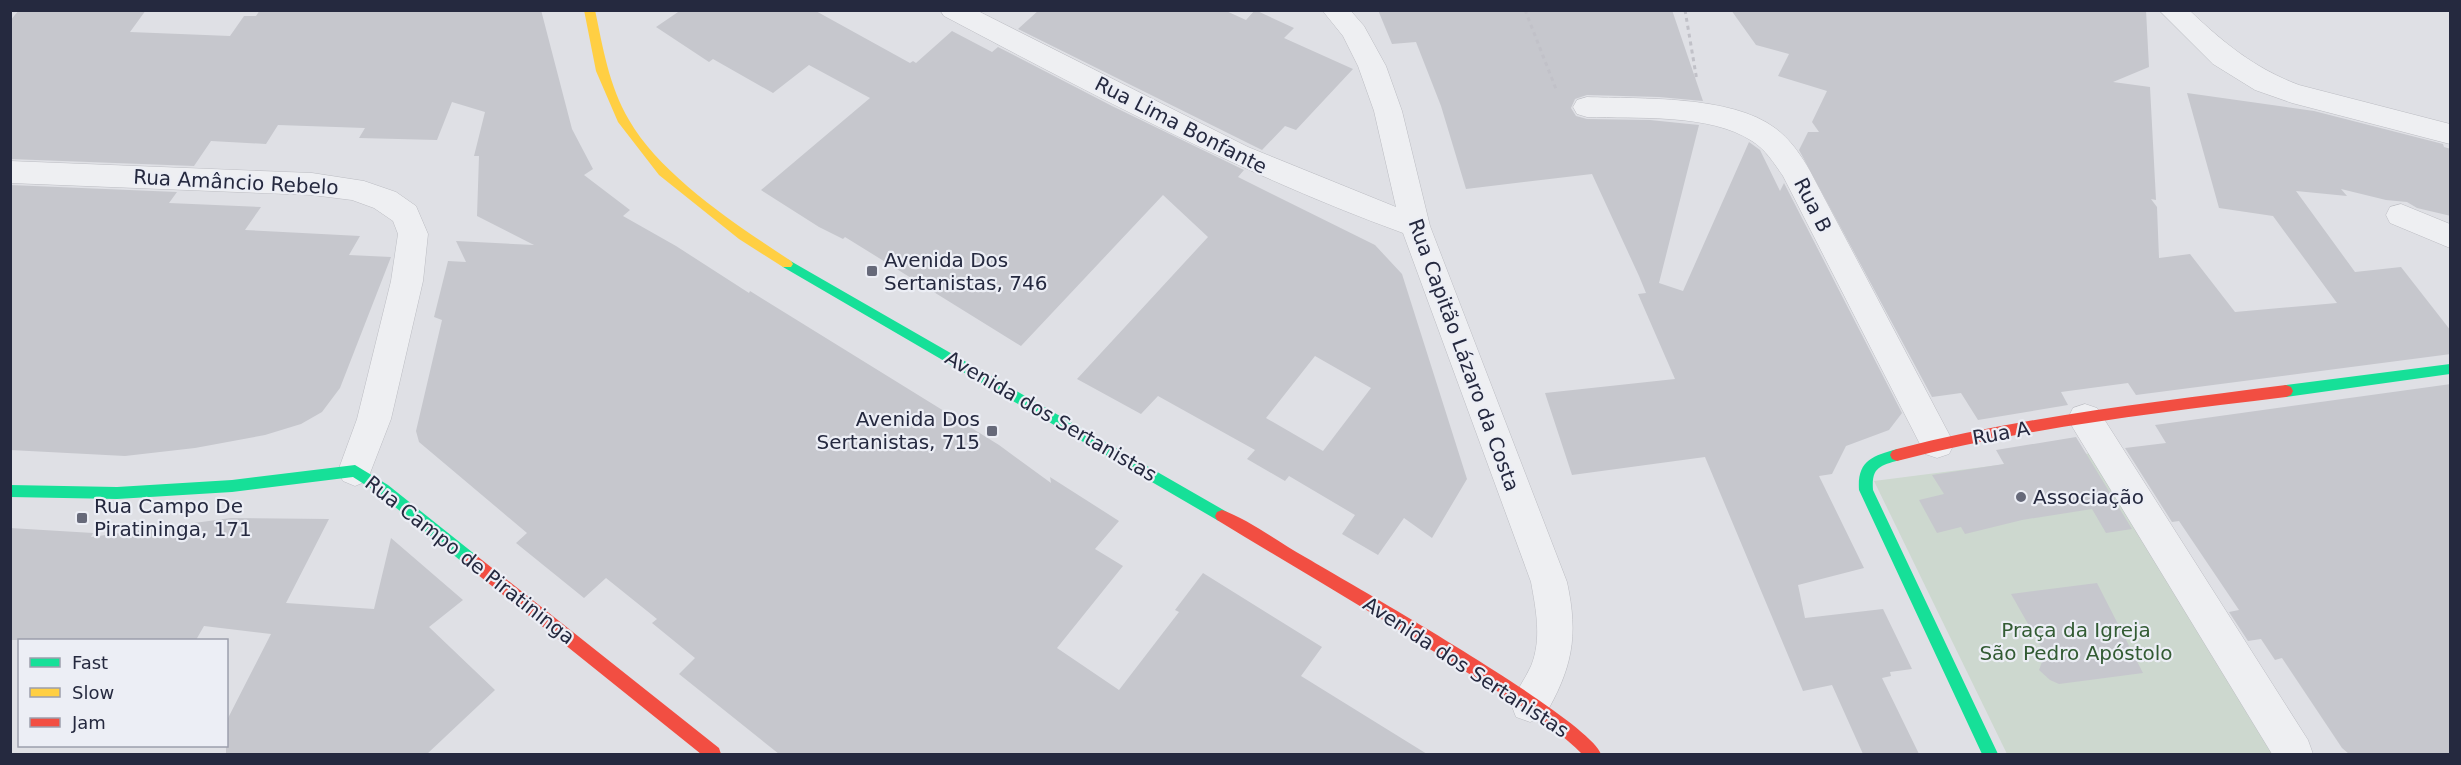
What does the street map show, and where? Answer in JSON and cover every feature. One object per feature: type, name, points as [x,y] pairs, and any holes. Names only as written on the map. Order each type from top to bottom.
[{"type":"street","name":"Avenida dos Sertanistas","points":[[589,10],[602,71],[624,122],[663,172],[743,236],[801,273],[1125,458],[1427,638],[1530,705],[1584,744],[1593,754]]},
{"type":"street","name":"Rua Lima Bonfante","points":[[953,10],[1262,166],[1364,209],[1415,226]]},
{"type":"street","name":"Rua Capitão Lázaro da Costa","points":[[1335,10],[1354,32],[1372,66],[1388,111],[1415,226],[1549,582],[1557,616],[1555,651],[1548,678],[1530,705]]},
{"type":"street","points":[[2172,10],[2223,57],[2265,83],[2292,93],[2451,134]]},
{"type":"street","name":"Rua B","points":[[1587,107],[1703,114],[1744,122],[1764,134],[1795,171],[1936,444]]},
{"type":"street","name":"Rua Amâncio Rebelo","points":[[10,172],[312,184],[354,189],[385,200],[405,214],[412,234],[407,281],[374,419],[355,471]]},
{"type":"street","points":[[2401,215],[2451,237]]},
{"type":"street","name":"Rua A","points":[[1990,754],[1866,490],[1864,478],[1868,469],[1877,461],[1936,444],[2085,418],[2451,369]]},
{"type":"street","points":[[2085,418],[2294,754]]},
{"type":"street","name":"Rua Campo de Piratininga","points":[[10,491],[117,493],[232,486],[355,471],[392,497],[714,754]]},
{"type":"path","points":[[1525,10],[1563,107],[1587,107]]},
{"type":"path","points":[[1685,10],[1703,114]]},
{"type":"green space","name":"Praça da Igreja São Pedro Apóstolo","points":[[2092,453],[2273,754],[2007,754],[1874,481]]},
{"type":"building","points":[[19,10],[146,10],[130,32],[230,36],[244,16],[256,16],[260,10],[541,10],[572,129],[593,169],[584,175],[630,210],[623,216],[676,246],[749,293],[750,291],[999,445],[1051,483],[1050,477],[1119,521],[1095,549],[1123,566],[1057,648],[1119,690],[1179,612],[1175,610],[1203,573],[1322,647],[1301,676],[1427,754],[779,754],[679,674],[695,658],[652,623],[657,619],[606,578],[584,598],[516,543],[527,533],[419,442],[416,431],[442,320],[434,317],[448,261],[466,262],[456,241],[534,245],[477,216],[479,156],[474,156],[485,112],[452,102],[437,140],[359,138],[365,128],[278,125],[266,144],[211,141],[194,166],[10,159],[10,21]]},
{"type":"building","points":[[681,10],[814,10],[910,63],[913,61],[916,63],[952,31],[992,52],[998,47],[1244,170],[1238,177],[1375,245],[1402,274],[1467,479],[1432,538],[1404,518],[1378,555],[1342,534],[1355,515],[1289,476],[1285,481],[1247,459],[1255,450],[1158,396],[1141,414],[1077,379],[1208,237],[1163,195],[1021,346],[845,237],[843,239],[819,227],[761,190],[870,98],[809,65],[773,93],[713,59],[709,62],[656,27]],"holes":[[[1315,356],[1371,388],[1323,451],[1266,418]]]},
{"type":"building","points":[[1039,10],[1224,10],[1246,20],[1255,10],[1294,28],[1284,38],[1353,69],[1296,130],[1285,126],[1262,150],[1018,29]]},
{"type":"building","points":[[1378,10],[1672,10],[1703,101],[1587,95],[1575,99],[1571,108],[1576,116],[1587,119],[1650,120],[1699,125],[1659,283],[1683,291],[1749,142],[1760,150],[1780,191],[1784,183],[1902,413],[1889,430],[1846,446],[1832,474],[1819,476],[1864,568],[1798,585],[1805,618],[1883,609],[1912,669],[1890,672],[1891,676],[1882,678],[1919,754],[1863,754],[1832,685],[1803,691],[1705,457],[1572,475],[1545,393],[1675,379],[1638,294],[1646,293],[1639,276],[1592,174],[1466,189],[1441,106],[1416,42],[1392,44]]},
{"type":"building","points":[[1731,10],[2146,10],[2149,67],[2113,82],[2150,87],[2156,200],[2151,199],[2157,207],[2159,258],[2190,254],[2235,312],[2337,303],[2273,216],[2219,208],[2187,93],[2314,111],[2443,144],[2444,147],[2451,149],[2451,216],[2417,208],[2407,202],[2386,200],[2341,189],[2347,196],[2296,191],[2355,272],[2401,267],[2451,331],[2451,354],[2136,395],[2128,383],[2061,392],[2068,405],[1978,420],[1961,393],[1932,397],[1799,150],[1808,132],[1819,132],[1812,122],[1827,91],[1778,76],[1789,54],[1756,45]]},
{"type":"building","points":[[10,185],[177,192],[169,203],[261,207],[245,230],[360,236],[349,255],[391,257],[340,388],[322,412],[301,424],[265,435],[195,448],[125,456],[10,450]]},
{"type":"building","points":[[2451,384],[2451,754],[2349,754],[2342,748],[2282,658],[2275,660],[2261,639],[2248,641],[2229,612],[2239,610],[2179,521],[2172,522],[2125,448],[2166,443],[2155,425]]},
{"type":"building","name":"Associação","points":[[2076,437],[2132,529],[2106,533],[2092,509],[2022,520],[1965,534],[1961,527],[1937,533],[1919,500],[1944,494],[1932,475],[2004,464],[1996,450]]},
{"type":"building","points":[[231,518],[329,519],[286,603],[374,609],[391,538],[463,600],[429,627],[495,690],[427,754],[226,754],[228,718],[271,634],[204,626],[197,639],[10,640],[10,528],[93,533],[91,537]]},
{"type":"building","points":[[2097,583],[2143,673],[2059,684],[2050,680],[2039,670],[2045,654],[2011,594]]},
{"type":"traffic: fast","points":[[787,264],[1222,516]]},
{"type":"traffic: fast","points":[[2286,391],[2450,369]]},
{"type":"traffic: fast","points":[[1897,455],[1872,465],[1866,474],[1866,490],[1990,754]]},
{"type":"traffic: fast","points":[[10,491],[117,493],[232,486],[355,471],[383,489],[472,561]]},
{"type":"traffic: slow","points":[[589,10],[602,71],[624,122],[663,172],[743,236],[787,264]]},
{"type":"traffic: jam","points":[[1897,455],[1944,443],[2041,424],[2286,391]]},
{"type":"traffic: jam","points":[[1222,516],[1524,699],[1567,730],[1593,754]]},
{"type":"traffic: jam","points":[[472,561],[713,754]]},
{"type":"place","name":"Avenida Dos Sertanistas, 746","points":[[872,271]]},
{"type":"place","name":"Avenida Dos Sertanistas, 715","points":[[992,431]]},
{"type":"place","name":"Associação","points":[[2021,497]]},
{"type":"place","name":"Rua Campo De Piratininga, 171","points":[[82,518]]}]
